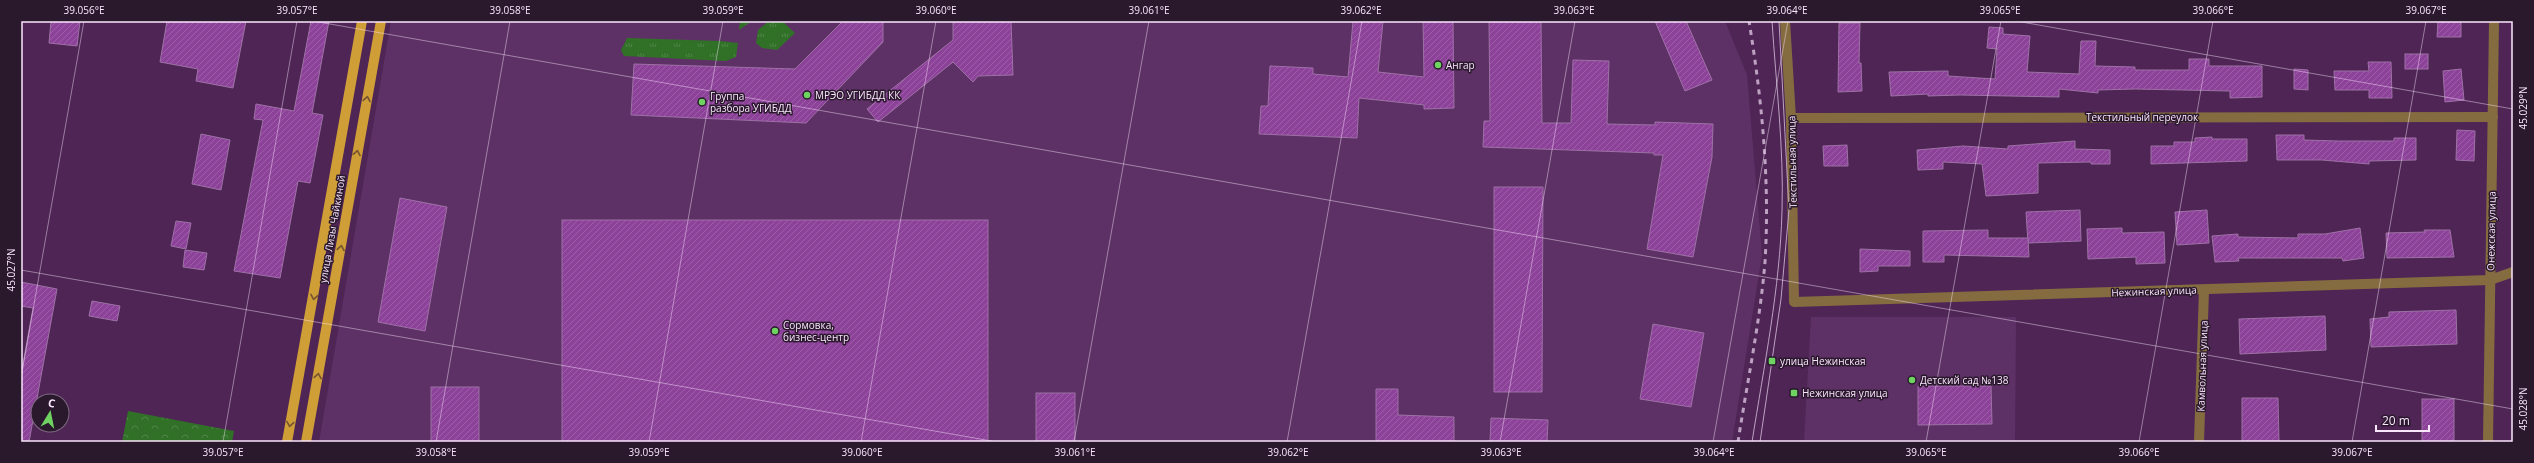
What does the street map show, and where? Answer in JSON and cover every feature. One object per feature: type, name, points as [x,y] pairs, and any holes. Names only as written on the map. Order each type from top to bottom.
[{"type":"main road","name":"улица Лизы Чайкиной","points":[[287,442],[362,21]]},
{"type":"main road","name":"улица Лизы Чайкиной","points":[[306,442],[381,21]]},
{"type":"street","name":"Текстильная улица","points":[[1785,21],[1791,118],[1794,302]]},
{"type":"street","name":"Онежская улица","points":[[2488,442],[2494,21]]},
{"type":"street","name":"Текстильный переулок","points":[[1791,118],[2493,117]]},
{"type":"street","name":"Нежинская улица","points":[[1794,302],[2490,280],[2513,272]]},
{"type":"street","name":"Камвольная улица","points":[[2199,442],[2204,290]]},
{"type":"shaded area","points":[[391,21],[1725,21],[1747,75],[1762,255],[1732,442],[319,442]]},
{"type":"shaded area","name":"Детский сад №138","points":[[1811,317],[2016,317],[2015,442],[1804,442]]},
{"type":"green space","points":[[740,21],[752,21],[739,30]]},
{"type":"green space","points":[[769,21],[782,21],[795,33],[777,50],[762,48],[756,43],[758,30]]},
{"type":"green space","points":[[627,38],[721,41],[738,43],[736,57],[726,61],[624,56],[621,50]]},
{"type":"green space","points":[[128,411],[234,431],[232,442],[122,442]]},
{"type":"building","points":[[51,21],[80,21],[77,46],[49,43]]},
{"type":"building","points":[[167,21],[246,21],[233,88],[196,81],[198,69],[160,62]]},
{"type":"building","points":[[311,21],[329,21],[312,113],[323,115],[310,183],[298,181],[280,278],[234,271],[263,120],[254,119],[256,104],[294,111]]},
{"type":"building","points":[[843,21],[883,21],[883,42],[806,123],[631,115],[634,64],[795,69]]},
{"type":"building","points":[[953,21],[1011,21],[1013,75],[978,76],[973,82],[953,62],[878,122],[867,109],[953,40]]},
{"type":"building","points":[[1353,21],[1383,21],[1378,72],[1424,77],[1423,21],[1453,21],[1454,108],[1424,109],[1424,105],[1359,98],[1357,138],[1259,134],[1261,106],[1268,106],[1270,66],[1313,68],[1313,74],[1348,77]]},
{"type":"building","points":[[1489,21],[1541,21],[1542,123],[1571,123],[1573,60],[1609,61],[1607,124],[1655,125],[1655,122],[1713,124],[1712,157],[1693,257],[1647,249],[1663,155],[1654,155],[1654,153],[1483,147],[1484,121],[1490,121]]},
{"type":"building","points":[[1655,21],[1686,21],[1712,80],[1685,91]]},
{"type":"building","points":[[2438,21],[2461,21],[2461,37],[2437,37]]},
{"type":"building","points":[[1839,23],[1860,23],[1859,63],[1861,63],[1862,91],[1838,92]]},
{"type":"building","points":[[1989,27],[2003,28],[2003,34],[2030,36],[2027,72],[2079,74],[2081,41],[2096,41],[2095,66],[2135,67],[2135,70],[2189,70],[2189,59],[2209,59],[2209,66],[2262,66],[2262,97],[2230,98],[2230,91],[2135,89],[2098,90],[2098,93],[2059,89],[2059,97],[1960,95],[1928,96],[1928,94],[1891,96],[1889,72],[1948,71],[1948,76],[1995,79],[1997,49],[1987,48]]},
{"type":"building","points":[[2405,54],[2428,54],[2428,69],[2405,69]]},
{"type":"building","points":[[2368,62],[2391,62],[2392,98],[2369,98],[2369,90],[2335,90],[2334,71],[2369,71]]},
{"type":"building","points":[[2294,69],[2308,70],[2308,90],[2294,89]]},
{"type":"building","points":[[2461,69],[2464,100],[2445,102],[2443,71]]},
{"type":"building","points":[[2457,130],[2475,131],[2474,161],[2456,160]]},
{"type":"building","points":[[201,134],[230,140],[221,190],[192,184]]},
{"type":"building","points":[[2276,135],[2304,135],[2304,140],[2338,141],[2394,141],[2394,138],[2416,138],[2416,160],[2369,161],[2369,164],[2322,160],[2277,160]]},
{"type":"building","points":[[2212,137],[2212,139],[2247,139],[2247,161],[2151,164],[2151,146],[2174,146],[2174,142],[2195,142],[2195,138]]},
{"type":"building","points":[[2075,141],[2075,149],[2110,150],[2110,164],[2091,164],[2091,162],[2038,163],[2038,193],[1986,196],[1982,164],[1943,162],[1943,169],[1918,170],[1917,150],[1963,146],[2008,149],[2008,146]]},
{"type":"building","points":[[1847,145],[1848,166],[1824,166],[1823,146]]},
{"type":"building","points":[[1494,187],[1543,187],[1542,392],[1494,392]]},
{"type":"building","points":[[400,198],[447,207],[425,331],[378,322]]},
{"type":"building","points":[[2080,210],[2081,241],[2028,243],[2026,212]]},
{"type":"building","points":[[2207,210],[2209,243],[2177,245],[2175,212]]},
{"type":"building","name":"Сормовка, бизнес-центр","points":[[562,220],[988,220],[988,442],[562,442]]},
{"type":"building","points":[[176,221],[191,223],[186,249],[171,246]]},
{"type":"building","points":[[2122,228],[2122,233],[2164,232],[2165,263],[2136,264],[2136,257],[2088,259],[2087,229]]},
{"type":"building","points":[[2360,228],[2364,258],[2343,261],[2342,258],[2238,258],[2239,261],[2215,262],[2212,236],[2238,234],[2238,237],[2298,238],[2298,234],[2325,234]]},
{"type":"building","points":[[1988,230],[1988,238],[2028,238],[2029,257],[1944,255],[1944,262],[1923,262],[1923,231]]},
{"type":"building","points":[[2424,230],[2450,230],[2454,257],[2387,258],[2386,233],[2425,232]]},
{"type":"building","points":[[1860,249],[1910,251],[1910,266],[1878,266],[1878,271],[1860,272]]},
{"type":"building","points":[[185,250],[207,253],[204,270],[183,267]]},
{"type":"building","points":[[21,282],[57,289],[38,393],[30,393],[31,433],[29,442],[21,442],[21,375],[33,308],[21,306]]},
{"type":"building","points":[[92,301],[120,306],[117,321],[89,316]]},
{"type":"building","points":[[2456,310],[2457,344],[2371,347],[2370,319],[2389,317],[2389,312]]},
{"type":"building","points":[[2325,316],[2326,350],[2240,354],[2239,319]]},
{"type":"building","points":[[1653,324],[1704,333],[1691,407],[1640,399]]},
{"type":"building","points":[[1918,386],[1991,386],[1992,424],[1918,425]]},
{"type":"building","points":[[431,387],[479,387],[479,442],[431,442]]},
{"type":"building","points":[[1376,389],[1398,389],[1398,415],[1454,417],[1454,442],[1376,442]]},
{"type":"building","points":[[1036,393],[1075,393],[1075,442],[1036,442]]},
{"type":"building","points":[[2242,398],[2278,398],[2279,442],[2242,442]]},
{"type":"building","points":[[2422,399],[2454,399],[2454,442],[2422,442]]},
{"type":"building","points":[[1491,418],[1548,420],[1547,442],[1490,442]]},
{"type":"tram line","points":[[1752,442],[1771,327],[1781,240],[1782,164],[1772,21]]},
{"type":"tram line","points":[[1760,442],[1781,299],[1789,210],[1779,21]]},
{"type":"railway","points":[[1738,442],[1760,307],[1765,262],[1766,232],[1766,171],[1764,141],[1758,81],[1749,21]]},
{"type":"place","name":"Ангар","points":[[1438,65]]},
{"type":"place","name":"МРЭО УГИБДД КК","points":[[807,95]]},
{"type":"place","name":"Группа разбора УГИБДД","points":[[702,102]]},
{"type":"place","name":"Сормовка, бизнес-центр","points":[[775,331]]},
{"type":"place","name":"улица Нежинская","points":[[1772,361]]},
{"type":"place","name":"Детский сад №138","points":[[1912,380]]},
{"type":"place","name":"Нежинская улица","points":[[1794,393]]}]
